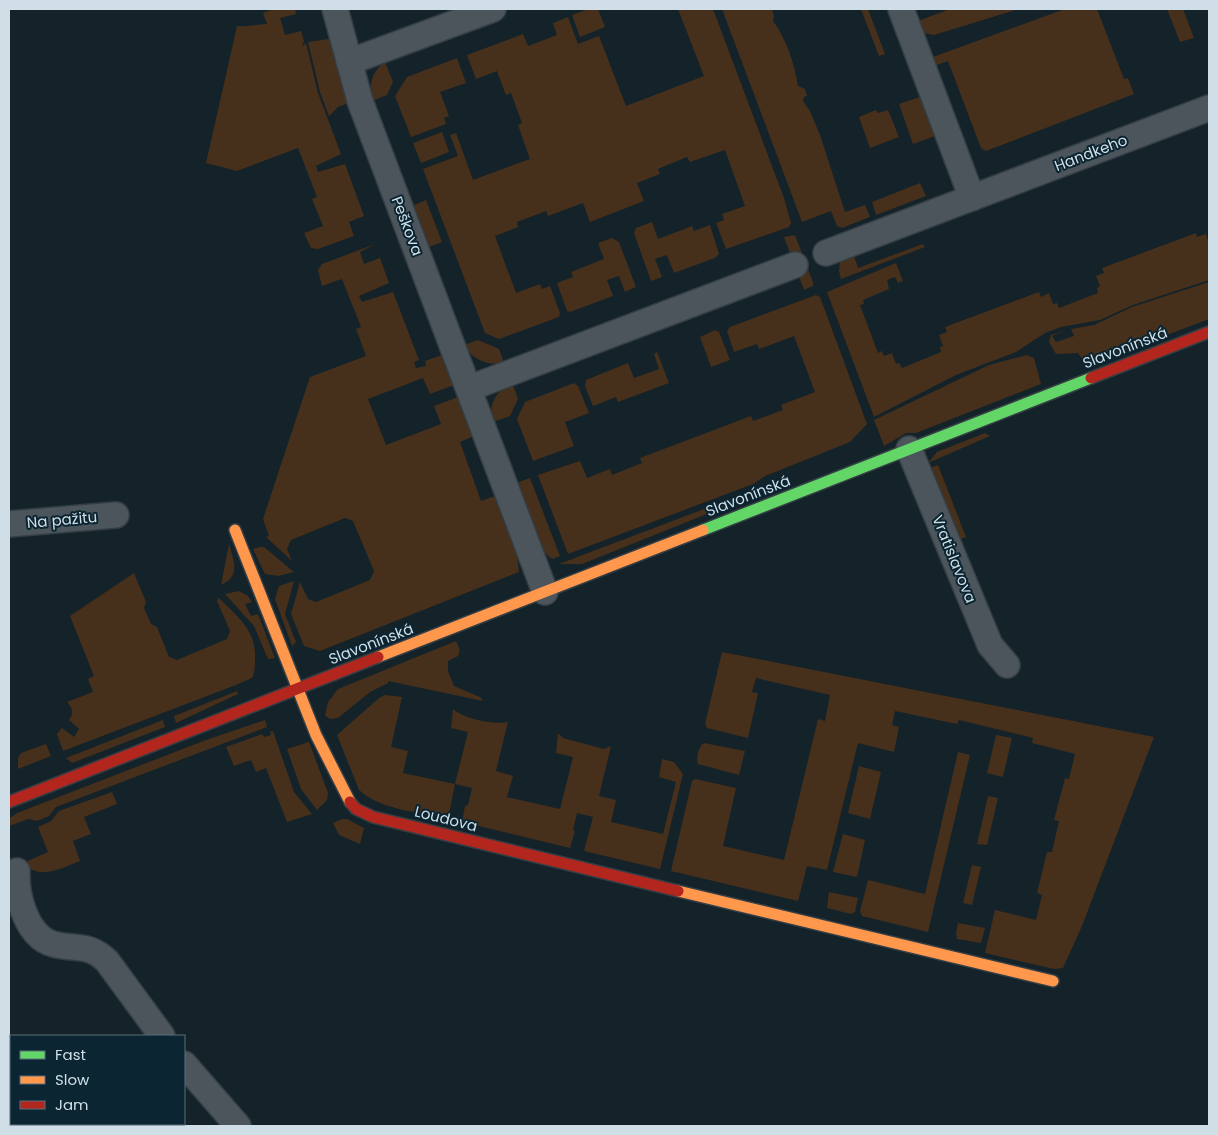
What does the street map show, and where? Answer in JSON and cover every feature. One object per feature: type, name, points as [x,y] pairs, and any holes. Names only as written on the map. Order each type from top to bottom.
[{"type":"main road","name":"Slavonínská","points":[[9,802],[1209,332]]},
{"type":"main road","points":[[235,530],[298,689]]},
{"type":"main road","name":"Loudova","points":[[298,689],[346,797],[356,809],[373,817],[1053,981]]},
{"type":"street","name":"Peškova","points":[[335,9],[360,101],[470,388],[545,592]]},
{"type":"street","points":[[348,62],[493,9]]},
{"type":"street","points":[[901,9],[972,198]]},
{"type":"street","name":"Handkeho","points":[[826,253],[1209,108]]},
{"type":"street","points":[[470,388],[795,265]]},
{"type":"street","name":"Vratislavova","points":[[910,449],[990,645],[1007,665]]},
{"type":"street","name":"Na pažitu","points":[[9,524],[116,515]]},
{"type":"street","points":[[17,871],[16,886],[20,905],[36,932],[51,944],[97,951],[107,961],[161,1035]]},
{"type":"street","points":[[185,1065],[238,1126]]},
{"type":"shaded area","points":[[274,9],[295,9],[296,14],[280,18],[285,35],[301,31],[304,41],[302,47],[306,43],[318,93],[341,154],[316,166],[318,172],[345,164],[364,216],[349,222],[354,236],[318,249],[311,248],[304,233],[323,226],[312,199],[317,197],[298,148],[237,171],[206,163],[237,26],[267,24],[263,13]]},
{"type":"shaded area","points":[[589,9],[598,9],[605,27],[580,37],[572,15]]},
{"type":"shaded area","points":[[678,9],[713,9],[784,198],[791,223],[789,227],[726,249],[716,223],[724,220],[722,214],[745,206],[725,150],[690,162],[687,157],[658,169],[660,174],[637,183],[644,201],[590,222],[583,203],[548,216],[546,211],[517,222],[518,227],[495,236],[516,293],[540,284],[542,289],[550,286],[560,313],[559,317],[499,339],[485,333],[423,169],[458,156],[450,135],[456,133],[473,180],[530,159],[518,125],[522,123],[511,93],[506,95],[497,71],[476,79],[467,55],[523,34],[528,46],[557,35],[553,23],[568,17],[578,44],[599,36],[626,106],[704,76]]},
{"type":"shaded area","points":[[722,9],[772,9],[773,21],[782,35],[789,52],[798,86],[805,89],[807,96],[804,97],[803,101],[810,111],[820,135],[845,212],[865,205],[870,217],[842,228],[837,226],[831,211],[802,222]]},
{"type":"shaded area","points":[[861,9],[868,9],[885,54],[879,56]]},
{"type":"shaded area","points":[[950,9],[1019,9],[934,35],[923,33],[918,21]]},
{"type":"shaded area","points":[[1065,9],[1097,9],[1124,79],[1128,78],[1134,94],[986,151],[981,148],[948,61],[934,66],[933,57]]},
{"type":"shaded area","points":[[1167,9],[1183,9],[1194,38],[1180,42]]},
{"type":"shaded area","points":[[329,39],[348,103],[338,107],[329,116],[320,92],[308,42]]},
{"type":"shaded area","points":[[457,58],[466,83],[440,92],[449,116],[444,118],[446,124],[411,137],[395,96],[407,77]]},
{"type":"shaded area","points":[[385,62],[393,82],[387,95],[372,101],[372,79],[380,66]]},
{"type":"shaded area","points":[[920,97],[935,136],[913,144],[899,104]]},
{"type":"shaded area","points":[[876,110],[878,113],[888,110],[899,137],[870,148],[859,117]]},
{"type":"shaded area","points":[[442,132],[449,152],[421,163],[413,143]]},
{"type":"shaded area","points":[[920,183],[926,196],[876,215],[872,202]]},
{"type":"shaded area","points":[[426,200],[442,242],[429,247],[412,206]]},
{"type":"shaded area","points":[[652,222],[658,239],[692,226],[694,231],[710,225],[719,254],[715,258],[674,273],[667,255],[655,259],[662,277],[651,281],[634,233],[636,228]]},
{"type":"shaded area","points":[[1196,233],[1197,237],[1206,234],[1209,244],[1209,280],[1133,305],[1100,320],[1061,327],[1045,333],[1016,352],[956,375],[874,417],[827,292],[896,263],[903,281],[898,283],[895,277],[887,280],[889,289],[863,300],[864,304],[860,305],[878,353],[882,351],[884,356],[892,353],[896,364],[899,363],[902,368],[941,352],[940,347],[943,346],[939,335],[947,332],[945,327],[1039,292],[1041,297],[1049,293],[1053,304],[1057,303],[1059,308],[1098,293],[1097,288],[1100,286],[1096,276],[1104,273],[1102,268]]},
{"type":"shaded area","points":[[795,235],[813,282],[813,286],[804,290],[784,237]]},
{"type":"shaded area","points":[[612,238],[619,242],[636,287],[625,292],[619,276],[607,280],[613,296],[570,312],[567,311],[557,283],[573,277],[571,272],[604,259],[598,243]]},
{"type":"shaded area","points":[[375,244],[360,252],[364,264],[380,258],[389,283],[359,296],[362,302],[393,292],[419,360],[414,362],[416,368],[426,366],[425,361],[442,355],[454,385],[430,394],[423,378],[368,399],[386,445],[441,424],[434,406],[458,397],[474,436],[460,442],[481,501],[495,496],[517,555],[519,572],[320,651],[304,646],[291,614],[300,582],[308,599],[316,602],[370,580],[374,571],[353,521],[345,518],[291,540],[287,549],[292,561],[266,537],[269,536],[263,519],[310,377],[366,356],[356,329],[361,327],[342,279],[322,286],[318,270],[322,264]]},
{"type":"shaded area","points":[[923,244],[925,247],[841,279],[839,271],[840,261],[853,253],[858,268]]},
{"type":"shaded area","points":[[1209,282],[1209,319],[1093,363],[1085,363],[1078,353],[1056,354],[1049,342],[1051,335],[1067,330],[1052,336],[1056,342],[1074,336],[1071,329],[1094,325],[1132,307]]},
{"type":"shaded area","points":[[816,295],[820,297],[867,424],[850,442],[765,476],[753,484],[568,554],[538,475],[580,461],[587,478],[610,469],[612,475],[642,463],[640,458],[751,416],[753,421],[783,410],[781,405],[815,392],[794,336],[759,349],[757,344],[734,352],[727,331],[730,327]]},
{"type":"shaded area","points":[[715,330],[719,332],[730,360],[711,367],[700,337]]},
{"type":"shaded area","points":[[478,340],[499,349],[504,363],[486,363],[472,355],[464,345]]},
{"type":"shaded area","points":[[657,352],[669,383],[618,402],[616,397],[593,406],[585,386],[586,380],[628,363],[634,378],[659,369],[654,354]]},
{"type":"shaded area","points":[[1027,355],[1034,358],[1041,384],[916,433],[906,433],[884,446],[874,420],[989,365]]},
{"type":"shaded area","points":[[512,382],[518,399],[510,416],[493,422],[491,415],[492,404],[498,394]]},
{"type":"shaded area","points":[[574,383],[578,386],[589,413],[565,422],[574,446],[533,461],[517,419],[525,402]]},
{"type":"shaded area","points":[[985,433],[990,436],[928,463],[937,452]]},
{"type":"shaded area","points":[[938,465],[966,537],[956,541],[927,469]]},
{"type":"shaded area","points":[[530,478],[560,556],[553,559],[547,555],[537,538],[517,486],[519,482]]},
{"type":"shaded area","points":[[754,490],[737,502],[582,564],[559,564]]},
{"type":"shaded area","points":[[229,544],[234,563],[234,573],[221,585]]},
{"type":"shaded area","points":[[264,547],[294,572],[278,576],[265,574],[253,549]]},
{"type":"shaded area","points":[[134,573],[146,602],[144,608],[151,624],[157,627],[169,657],[177,660],[227,639],[230,631],[217,601],[219,598],[239,618],[253,640],[255,667],[253,676],[236,685],[63,751],[57,734],[62,728],[74,737],[79,729],[69,720],[72,711],[67,702],[93,692],[88,679],[94,676],[70,616]]},
{"type":"shaded area","points":[[294,581],[285,614],[296,642],[292,646],[275,599],[279,586]]},
{"type":"shaded area","points":[[239,591],[248,596],[252,602],[245,604],[251,616],[258,614],[275,658],[268,659],[254,626],[225,594]]},
{"type":"shaded area","points":[[456,641],[460,650],[458,656],[448,661],[448,671],[454,686],[480,697],[483,701],[388,681],[388,683],[370,692],[338,718],[331,719],[325,716],[328,702],[338,689]]},
{"type":"shaded area","points":[[722,652],[1154,737],[1082,926],[1063,968],[1054,969],[985,953],[995,910],[1036,920],[1042,895],[1037,893],[1047,852],[1052,852],[1059,821],[1054,820],[1065,778],[1069,779],[1075,754],[1032,743],[1033,738],[959,720],[957,724],[895,711],[892,725],[899,727],[894,752],[858,743],[827,870],[807,866],[798,901],[671,871],[692,781],[695,779],[736,788],[723,846],[784,860],[818,719],[825,721],[830,695],[756,678],[752,692],[758,693],[748,738],[707,728],[705,724]]},
{"type":"shaded area","points":[[237,691],[238,694],[176,723],[174,716]]},
{"type":"shaded area","points":[[385,695],[402,697],[391,747],[408,751],[403,773],[455,784],[448,819],[389,806],[368,797],[359,790],[337,735],[379,698]]},
{"type":"shaded area","points":[[453,709],[464,716],[479,720],[495,723],[508,722],[496,771],[513,776],[507,797],[560,809],[573,757],[556,753],[558,733],[563,738],[604,749],[611,746],[599,796],[616,800],[611,822],[663,834],[676,782],[659,777],[662,759],[674,762],[683,774],[660,869],[584,851],[593,817],[577,813],[573,830],[575,831],[570,848],[462,822],[465,806],[468,805],[472,788],[455,784],[468,732],[451,728]]},
{"type":"shaded area","points":[[163,720],[165,727],[72,763],[66,758]]},
{"type":"shaded area","points":[[265,720],[267,727],[56,807],[49,816],[37,821],[28,819],[9,826],[10,818],[17,813],[206,740]]},
{"type":"shaded area","points":[[273,731],[294,792],[312,814],[287,822],[266,768],[256,772],[251,760],[234,766],[226,747],[262,734],[264,737],[271,735],[270,732]]},
{"type":"shaded area","points":[[996,735],[1012,738],[1003,777],[987,773]]},
{"type":"shaded area","points":[[309,742],[328,793],[327,800],[317,810],[301,789],[287,749]]},
{"type":"shaded area","points":[[704,743],[745,751],[739,775],[698,764],[698,753]]},
{"type":"shaded area","points":[[46,744],[51,756],[18,769],[18,758],[21,753]]},
{"type":"shaded area","points":[[958,752],[970,755],[928,932],[862,916],[860,911],[868,880],[925,894]]},
{"type":"shaded area","points":[[859,766],[881,772],[870,819],[848,813]]},
{"type":"shaded area","points":[[112,792],[117,804],[84,817],[91,834],[73,841],[80,861],[43,872],[29,868],[23,863],[48,852],[38,827],[51,821],[59,811]]},
{"type":"shaded area","points":[[988,796],[998,798],[987,845],[977,844]]},
{"type":"shaded area","points":[[347,819],[364,828],[360,844],[339,835],[333,823]]},
{"type":"shaded area","points":[[843,834],[865,840],[857,877],[833,872]]},
{"type":"shaded area","points":[[972,865],[981,867],[972,905],[963,903]]},
{"type":"shaded area","points":[[829,892],[858,898],[855,912],[851,914],[827,908]]},
{"type":"shaded area","points":[[958,923],[985,928],[981,943],[957,939]]},
{"type":"traffic: fast","points":[[703,530],[1091,378]]},
{"type":"traffic: slow","points":[[235,530],[316,735],[350,802]]},
{"type":"traffic: slow","points":[[378,657],[703,530]]},
{"type":"traffic: slow","points":[[678,891],[1053,981]]},
{"type":"traffic: jam","points":[[1091,378],[1209,332]]},
{"type":"traffic: jam","points":[[9,802],[378,657]]},
{"type":"traffic: jam","points":[[350,802],[356,809],[373,817],[678,891]]}]
